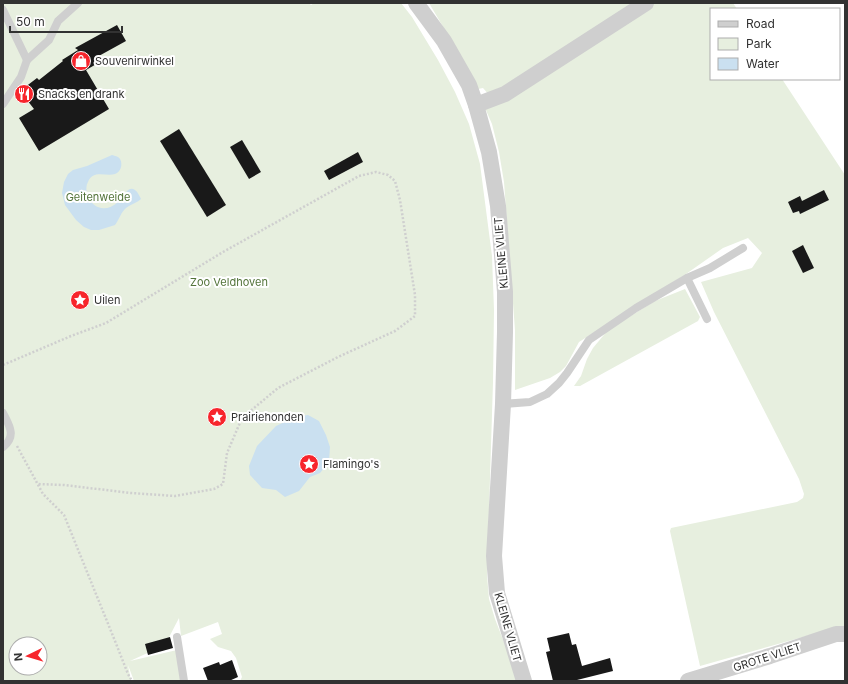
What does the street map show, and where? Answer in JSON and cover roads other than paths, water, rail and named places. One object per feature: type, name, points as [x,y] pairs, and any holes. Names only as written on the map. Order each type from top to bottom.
[{"type":"street","name":"KLEINE VLIET","points":[[416,3],[444,42],[469,85],[489,152],[498,206],[505,292],[505,332],[494,556],[497,593],[524,681]]},
{"type":"street","points":[[476,105],[505,94],[646,3]]},
{"type":"street","name":"GROTE VLIET","points":[[688,681],[836,634],[845,634]]},
{"type":"lane","points":[[3,104],[22,77],[27,60],[48,40],[58,21],[78,3]]},
{"type":"lane","points":[[3,10],[27,60]]},
{"type":"lane","points":[[502,404],[530,402],[547,394],[567,373],[589,340],[636,308],[687,278],[710,268],[743,248]]},
{"type":"lane","points":[[687,278],[707,319]]},
{"type":"lane","points":[[3,413],[10,428],[11,436],[7,444],[3,447]]},
{"type":"lane","points":[[177,636],[184,681]]},
{"type":"water","points":[[112,155],[120,159],[120,170],[115,174],[100,174],[90,178],[86,188],[89,199],[100,208],[109,208],[118,202],[126,192],[133,189],[137,192],[141,199],[124,210],[115,225],[99,230],[91,230],[84,227],[76,220],[65,205],[62,193],[64,182],[68,174],[73,170],[87,166]]},
{"type":"water","points":[[308,415],[319,421],[326,435],[330,447],[329,462],[320,473],[310,477],[299,491],[285,497],[276,490],[262,488],[250,475],[249,466],[257,446],[276,426],[295,417]]},
{"type":"place","name":"Souvenirwinkel","points":[[81,61]]},
{"type":"place","name":"Snacks en drank","points":[[24,94]]},
{"type":"place","name":"Uilen","points":[[80,300]]},
{"type":"place","name":"Prairiehonden","points":[[217,417]]},
{"type":"place","name":"Flamingo's","points":[[309,464]]},
{"type":"park label","name":"Geitenweide","points":[[98,197]]},
{"type":"park label","name":"Zoo Veldhoven","points":[[229,282]]}]
